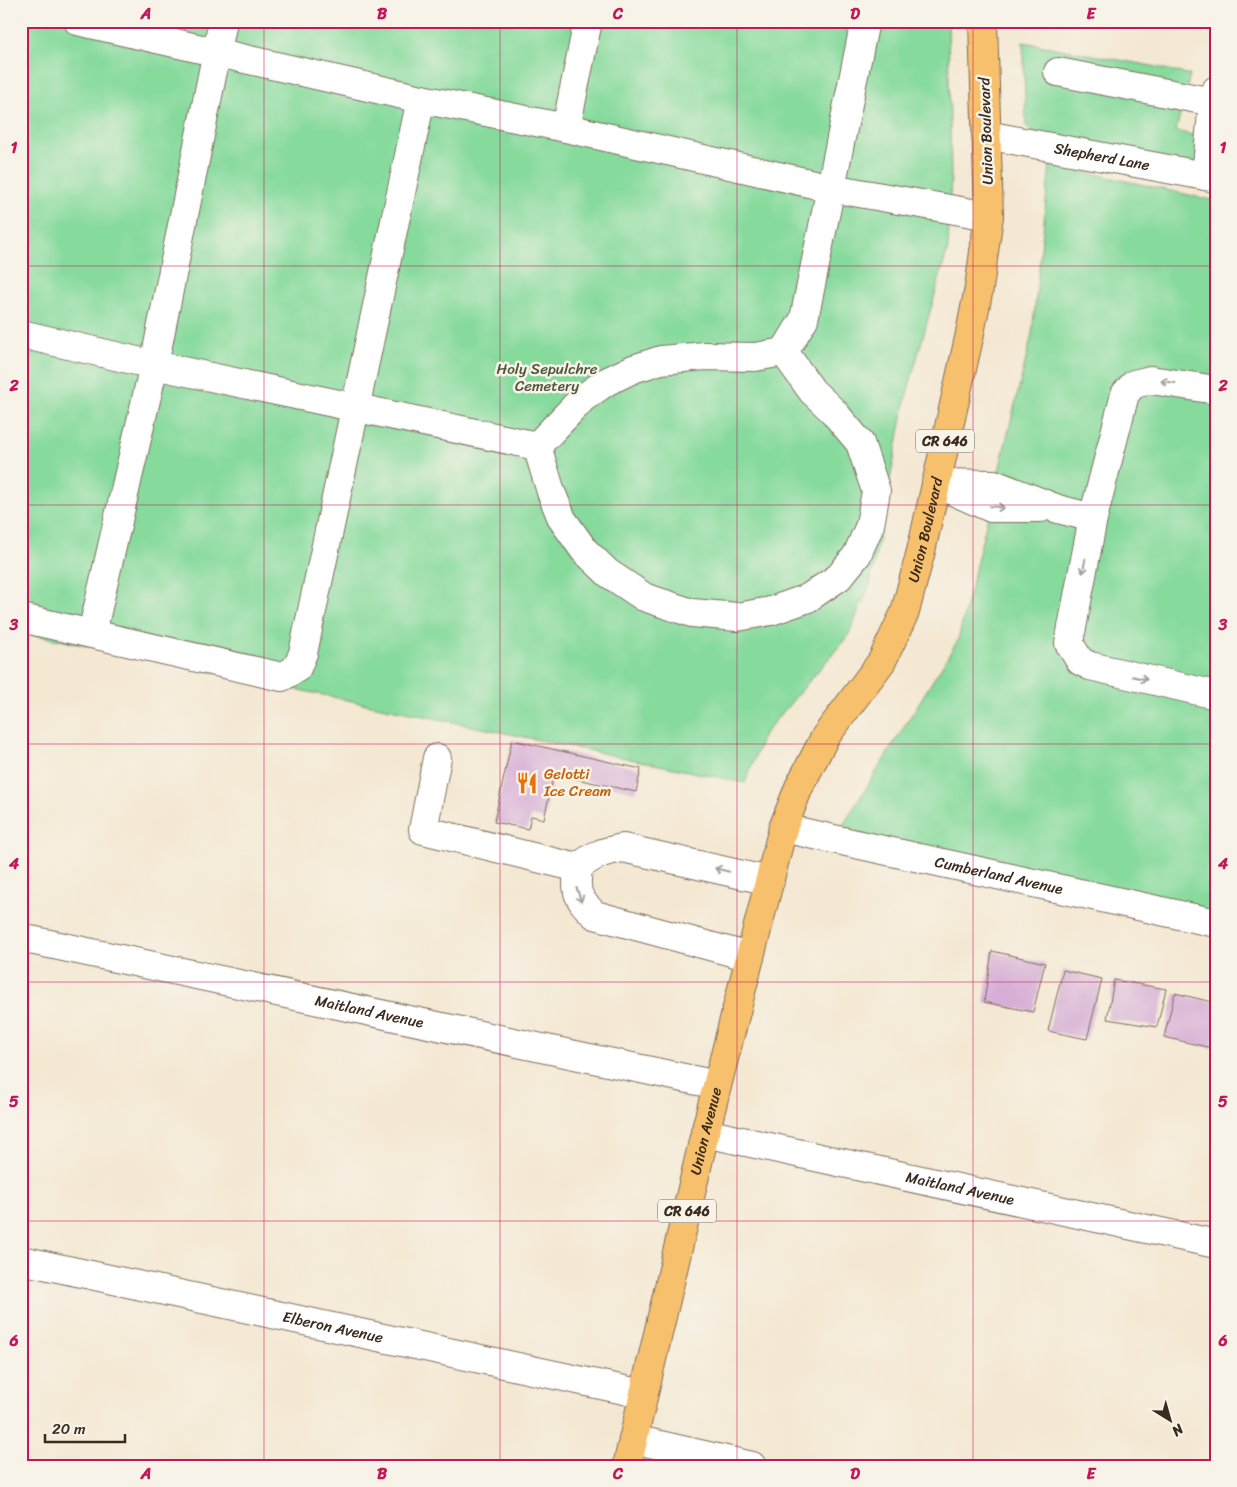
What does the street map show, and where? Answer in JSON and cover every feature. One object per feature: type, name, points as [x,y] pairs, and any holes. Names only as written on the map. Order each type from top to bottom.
[{"type":"main road","name":"Union Boulevard","points":[[783,828],[799,786],[825,737],[882,661],[905,612],[921,551],[969,338],[979,288],[989,216],[983,21]]},
{"type":"main road","name":"Union Avenue","points":[[627,1466],[705,1133],[783,828]]},
{"type":"street","points":[[78,21],[421,99],[566,128],[831,188],[989,216]]},
{"type":"street","points":[[92,633],[154,366],[223,21]]},
{"type":"street","points":[[566,128],[588,21]]},
{"type":"street","points":[[537,446],[583,398],[606,382],[633,369],[661,360],[705,356],[755,357],[784,352],[804,319],[865,21]]},
{"type":"street","points":[[1058,72],[1215,98],[1211,177]]},
{"type":"street","points":[[21,618],[282,676],[297,668],[303,653],[421,99]]},
{"type":"street","name":"Shepherd Lane","points":[[986,135],[1211,177]]},
{"type":"street","points":[[21,334],[154,366],[537,446]]},
{"type":"street","points":[[537,446],[551,492],[562,519],[584,550],[608,573],[644,597],[692,613],[737,617],[771,611],[808,598],[839,577],[857,555],[870,525],[876,491],[860,444],[833,411],[812,391],[784,352]]},
{"type":"street","points":[[1216,390],[1151,380],[1134,384],[1125,394],[1093,518],[1069,643],[1080,661],[1090,666],[1216,695]]},
{"type":"street","points":[[936,483],[994,484],[1058,508],[1093,518]]},
{"type":"street","points":[[437,758],[423,830],[578,868]]},
{"type":"street","name":"Cumberland Avenue","points":[[783,828],[1216,923]]},
{"type":"street","points":[[750,958],[595,915],[582,903],[576,885],[578,868],[588,859],[604,851],[623,848],[770,881]]},
{"type":"street","name":"Maitland Avenue","points":[[21,938],[717,1085]]},
{"type":"street","name":"Maitland Avenue","points":[[705,1133],[1216,1244]]},
{"type":"street","name":"Elberon Avenue","points":[[21,1260],[644,1394]]},
{"type":"street","points":[[633,1439],[752,1466]]},
{"type":"green space","name":"Holy Sepulchre Cemetery","points":[[21,21],[948,21],[951,175],[948,248],[906,397],[870,584],[848,636],[764,734],[745,783],[21,632]]},
{"type":"green space","points":[[1023,42],[1190,75],[1176,131],[1216,141],[1211,171],[1033,133],[1026,126]]},
{"type":"green space","points":[[1050,164],[1216,201],[1216,921],[837,835],[958,640],[1032,334]]},
{"type":"building","name":"Gelotti Ice Cream","points":[[512,740],[641,769],[636,792],[554,774],[544,819],[531,816],[528,829],[494,822]]},
{"type":"building","points":[[992,951],[1045,963],[1033,1012],[984,1002]]},
{"type":"building","points":[[1063,970],[1102,979],[1087,1039],[1048,1031]]},
{"type":"building","points":[[1114,980],[1166,989],[1157,1027],[1107,1019]]},
{"type":"building","points":[[1175,993],[1216,1003],[1216,1028],[1211,1048],[1164,1037]]},
{"type":"place","name":"Gelotti Ice Cream","points":[[527,783]]}]
